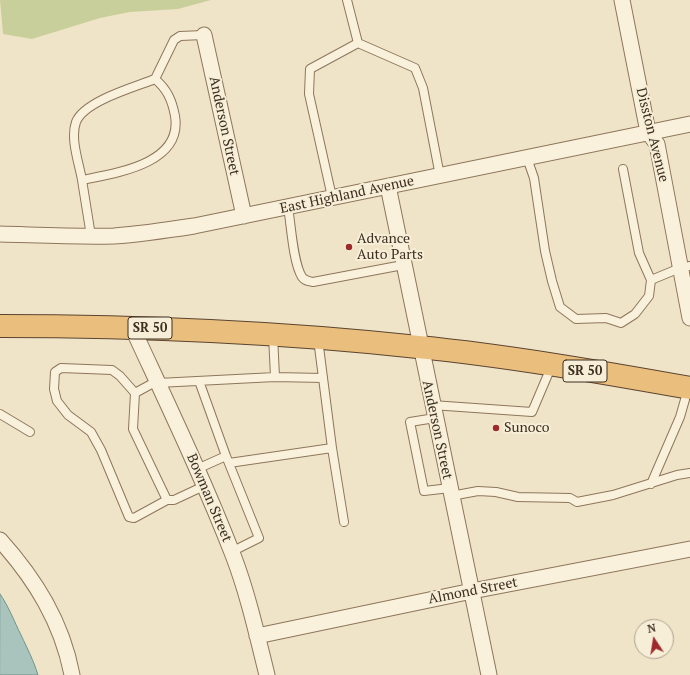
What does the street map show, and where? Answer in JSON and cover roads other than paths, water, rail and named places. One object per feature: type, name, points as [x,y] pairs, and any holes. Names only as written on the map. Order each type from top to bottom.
[{"type":"highway","name":"SR 50","points":[[0,326],[132,328],[273,334],[420,347],[552,365],[689,388]]},
{"type":"street","name":"Disston Avenue","points":[[622,0],[648,132],[657,144],[685,267],[690,318]]},
{"type":"street","name":"Anderson Street","points":[[204,35],[244,216]]},
{"type":"street","name":"East Highland Avenue","points":[[0,234],[91,236],[152,232],[244,216],[690,124]]},
{"type":"street","name":"Anderson Street","points":[[388,186],[433,412],[489,675]]},
{"type":"street","name":"Bowman Street","points":[[132,328],[197,469],[231,552],[244,590],[267,675]]},
{"type":"street","points":[[0,540],[17,559],[51,611],[60,632],[72,675]]},
{"type":"street","name":"Almond Street","points":[[257,636],[472,591],[690,549]]},
{"type":"lane","points":[[348,0],[358,42]]},
{"type":"lane","points":[[91,236],[74,136],[76,122],[85,110],[155,79],[174,40],[180,36],[204,35]]},
{"type":"lane","points":[[358,42],[415,68],[423,88],[440,176]]},
{"type":"lane","points":[[332,197],[309,94],[310,68],[358,42]]},
{"type":"lane","points":[[82,180],[120,172],[136,166],[154,158],[170,144],[176,129],[174,111],[168,93],[155,79]]},
{"type":"lane","points":[[527,158],[534,178],[550,274],[560,306],[576,319],[606,318],[621,323],[635,314],[649,296],[651,280],[639,253],[623,169]]},
{"type":"lane","points":[[288,207],[298,265],[302,276],[306,281],[313,282],[403,265]]},
{"type":"lane","points":[[651,280],[685,267]]},
{"type":"lane","points":[[273,334],[275,377]]},
{"type":"lane","points":[[318,338],[332,448],[344,522]]},
{"type":"lane","points":[[552,365],[532,412],[433,412],[410,422],[424,492],[496,492],[518,497],[570,498],[576,502],[613,495],[677,475],[690,473]]},
{"type":"lane","points":[[167,500],[133,429],[135,393],[120,376],[112,370],[61,368],[55,372],[54,389],[57,401],[68,416],[91,432],[96,439],[129,517],[134,518],[167,500],[174,500],[204,486]]},
{"type":"lane","points":[[135,393],[157,382],[275,377],[323,378]]},
{"type":"lane","points":[[199,381],[259,538],[231,552]]},
{"type":"lane","points":[[651,484],[680,417],[689,388]]},
{"type":"lane","points":[[0,414],[30,432]]},
{"type":"lane","points":[[197,469],[228,460],[332,448]]},
{"type":"water","points":[[0,594],[9,609],[38,675],[0,675]]},
{"type":"place","name":"Advance Auto Parts","points":[[349,247]]},
{"type":"place","name":"Sunoco","points":[[496,428]]}]
